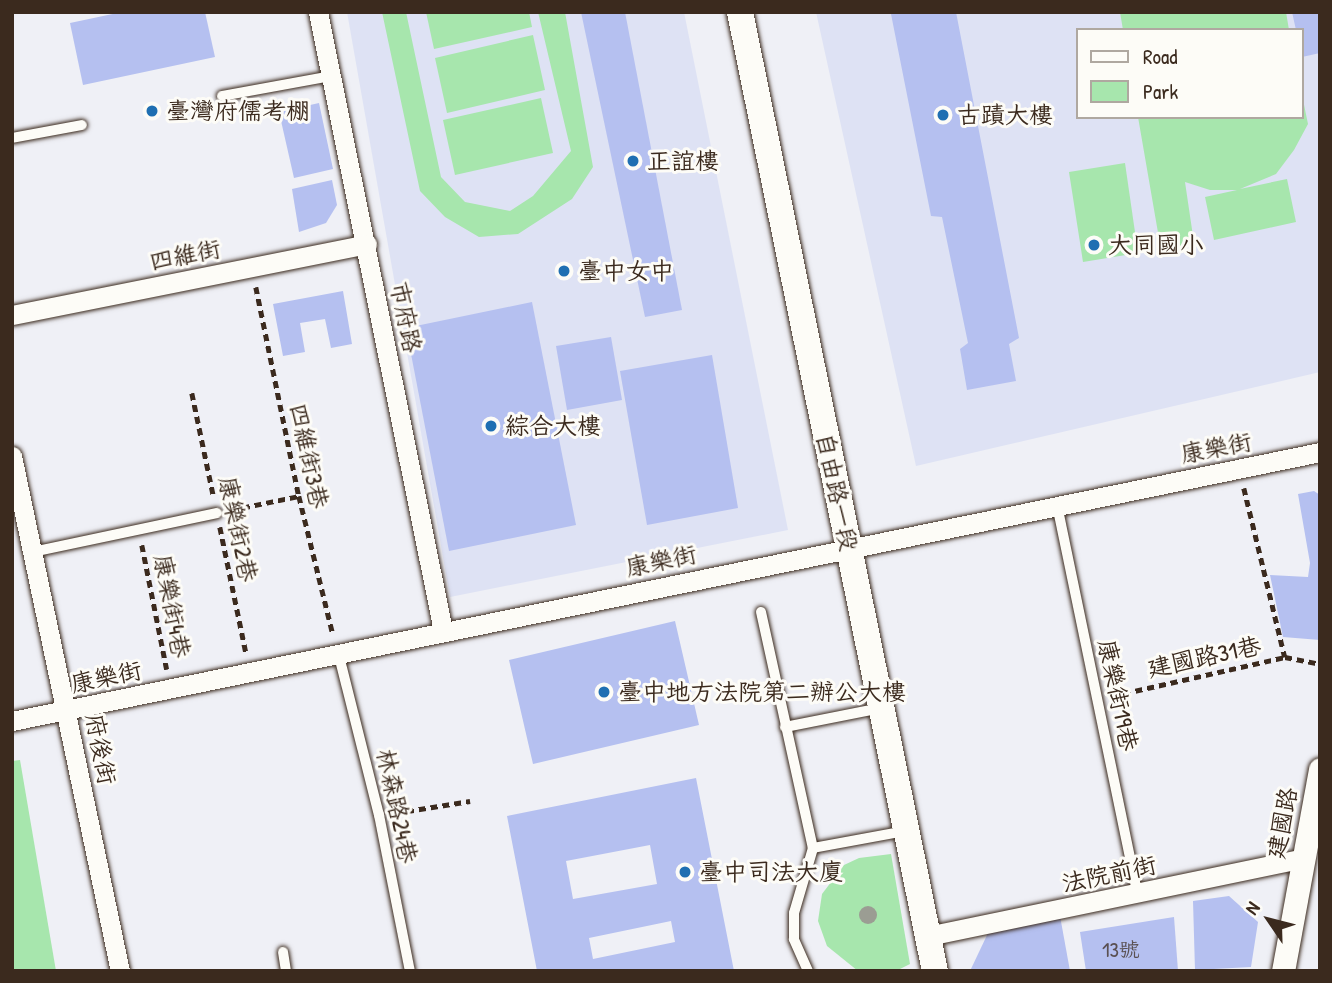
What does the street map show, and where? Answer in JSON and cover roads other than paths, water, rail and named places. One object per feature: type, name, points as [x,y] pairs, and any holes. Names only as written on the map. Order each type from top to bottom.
[{"type":"main road","name":"自由路一段","points":[[740,12],[935,971]]},
{"type":"street","name":"市府路","points":[[318,12],[367,244],[443,631]]},
{"type":"street","name":"四維街","points":[[12,315],[367,244]]},
{"type":"street","name":"康樂街","points":[[12,721],[1320,452]]},
{"type":"street","name":"府後街","points":[[12,456],[18,512],[32,552],[68,710],[120,971]]},
{"type":"street","name":"建國路","points":[[1283,971],[1301,859],[1320,769]]},
{"type":"street","name":"法院前街","points":[[928,936],[1301,859]]},
{"type":"lane","points":[[222,96],[331,76]]},
{"type":"lane","points":[[12,138],[82,125]]},
{"type":"lane","name":"康樂街19巷","points":[[1057,505],[1137,893]]},
{"type":"lane","points":[[32,552],[217,513]]},
{"type":"lane","points":[[761,612],[813,848],[794,913],[794,939],[808,971]]},
{"type":"lane","name":"林森路24巷","points":[[338,652],[379,815],[410,971]]},
{"type":"lane","points":[[785,727],[881,708]]},
{"type":"lane","points":[[813,848],[906,831]]},
{"type":"lane","points":[[283,952],[286,971]]},
{"type":"place","name":"臺灣府儒考棚","points":[[152,111]]},
{"type":"place","name":"古蹟大樓","points":[[943,115]]},
{"type":"place","name":"正誼樓","points":[[633,161]]},
{"type":"place","name":"大同國小","points":[[1094,245]]},
{"type":"place","name":"臺中女中","points":[[564,271]]},
{"type":"place","name":"綜合大樓","points":[[491,426]]},
{"type":"place","name":"臺中地方法院第二辦公大樓","points":[[604,692]]},
{"type":"place","name":"臺中司法大廈","points":[[685,872]]}]
